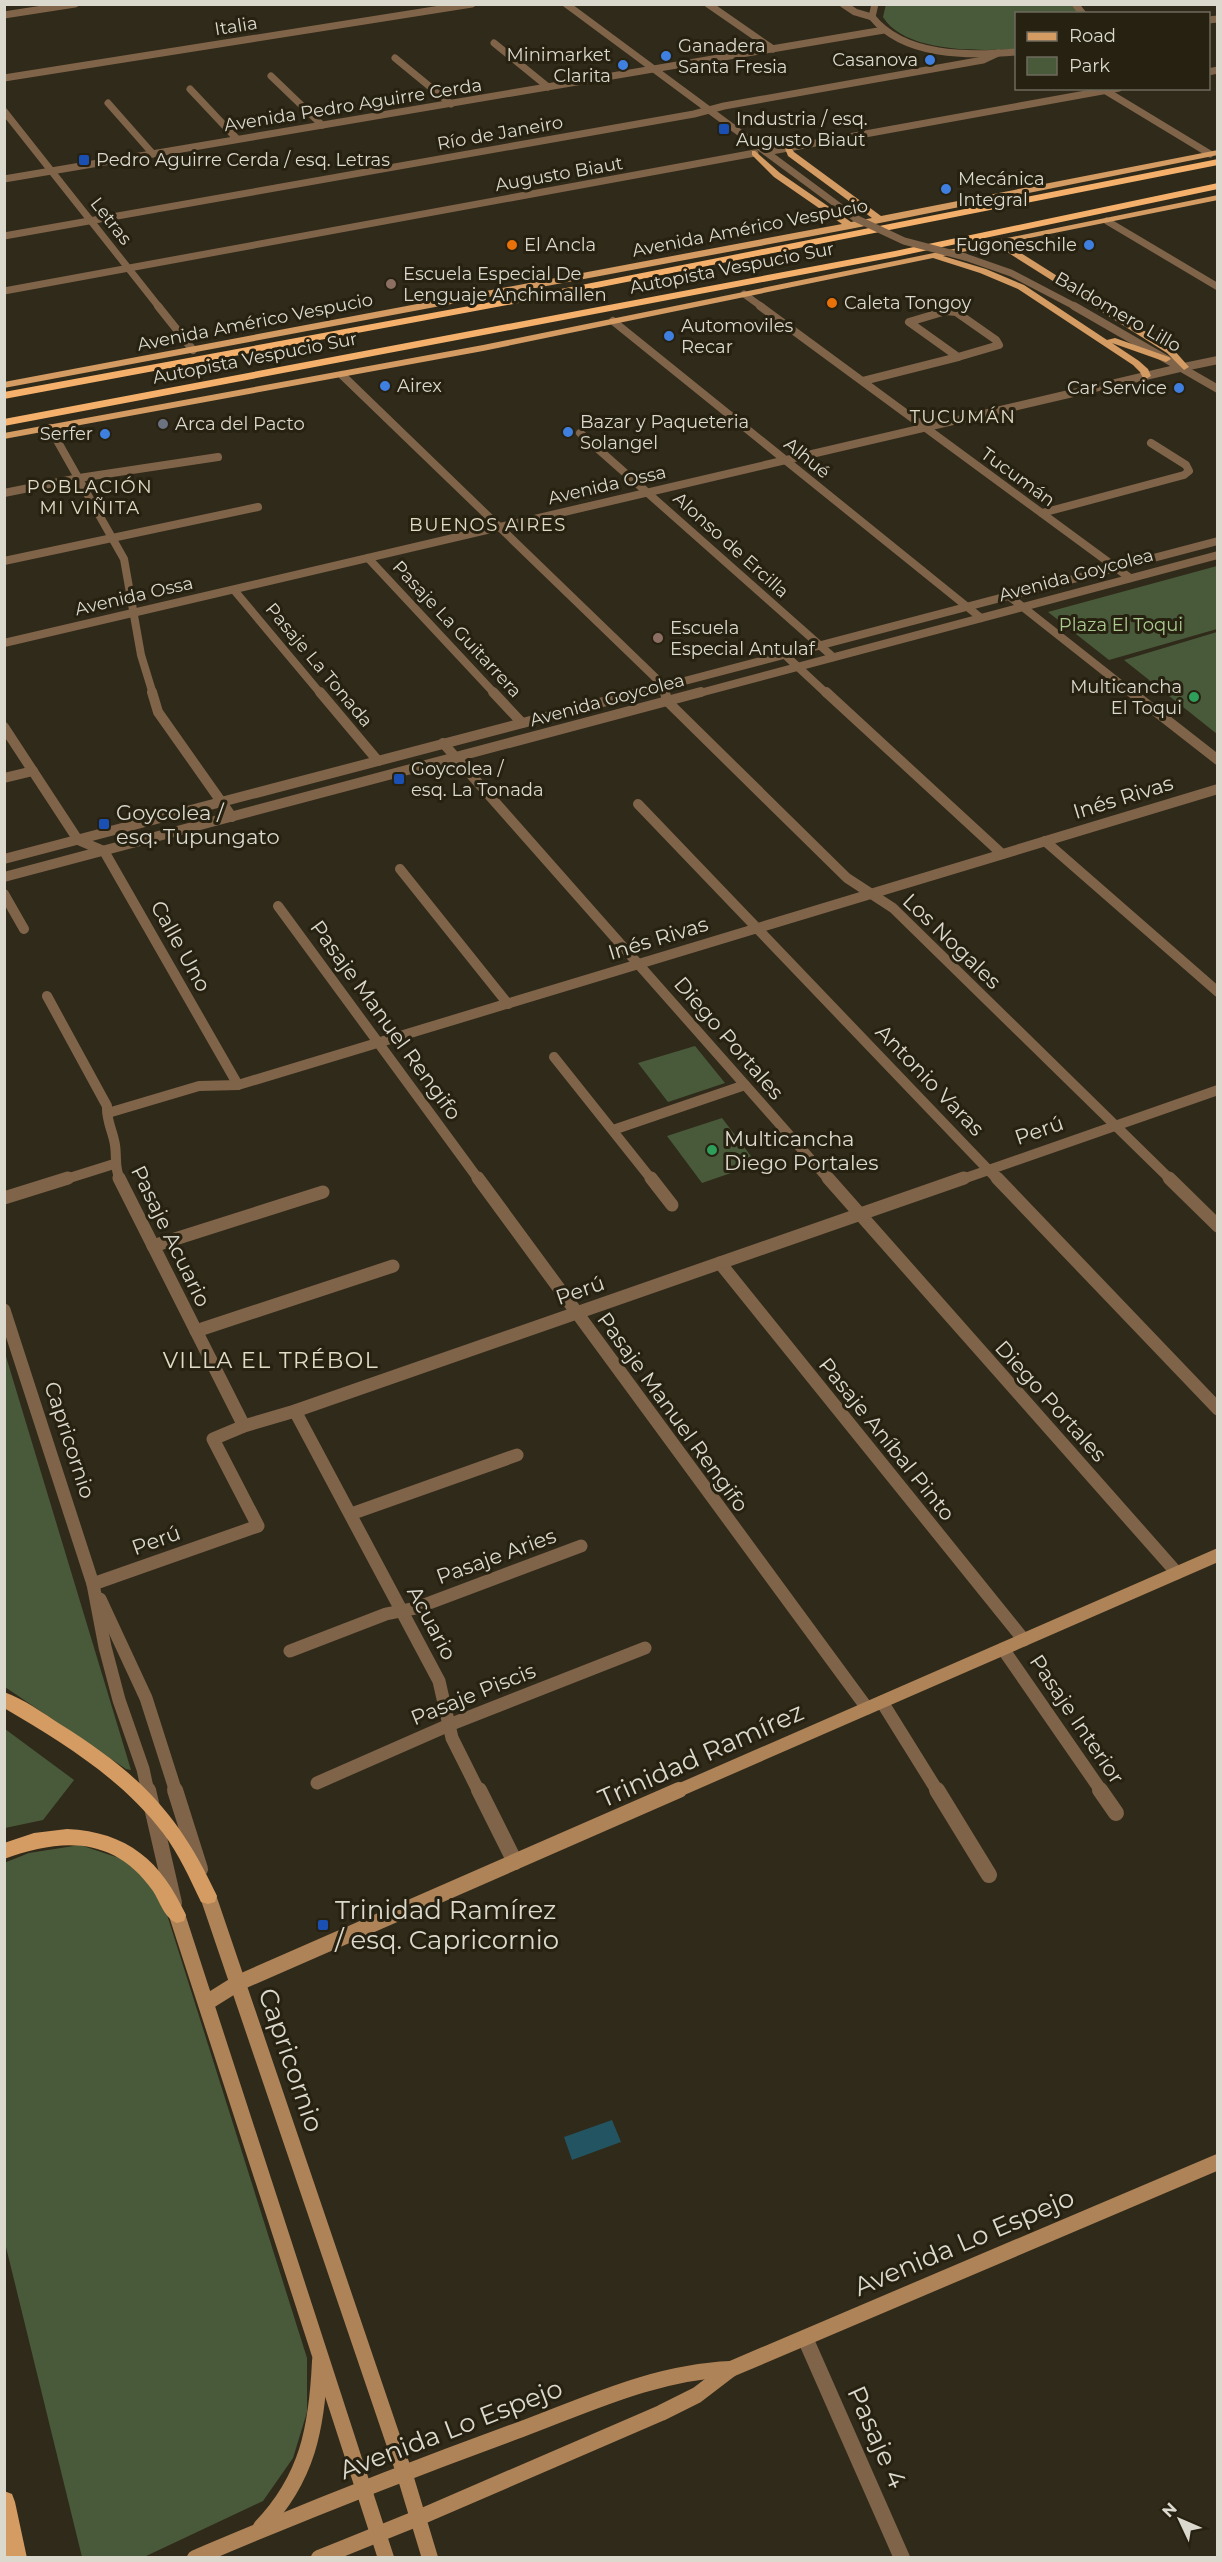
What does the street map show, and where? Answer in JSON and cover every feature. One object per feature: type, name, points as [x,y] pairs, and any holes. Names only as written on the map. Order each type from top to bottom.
[{"type":"highway","name":"Autopista Vespucio Sur","points":[[4,396],[556,293],[1215,156]]},
{"type":"highway","name":"Autopista Vespucio Sur","points":[[4,423],[918,250],[1218,186]]},
{"type":"highway","points":[[307,329],[556,293]]},
{"type":"highway","points":[[65,425],[393,350]]},
{"type":"main road","points":[[787,148],[790,154],[880,220]]},
{"type":"main road","points":[[755,153],[777,175],[853,222]]},
{"type":"main road","name":"Avenida Américo Vespucio","points":[[4,385],[307,329],[853,222],[880,220],[1215,156]]},
{"type":"main road","points":[[4,436],[342,375],[1218,197]]},
{"type":"main road","points":[[998,243],[1170,351],[1184,367]]},
{"type":"main road","points":[[933,256],[1009,281],[1032,292],[1136,363],[1146,376]]},
{"type":"main road","points":[[1088,329],[1106,338],[1166,359]]},
{"type":"main road","name":"Trinidad Ramírez","points":[[206,2003],[238,1983],[1218,1555]]},
{"type":"main road","points":[[4,1699],[85,1750],[153,1809],[184,1850],[208,1896]]},
{"type":"main road","points":[[4,1851],[34,1841],[56,1838],[78,1838],[112,1845],[128,1853],[144,1867],[168,1897],[177,1915]]},
{"type":"main road","name":"Capricornio","points":[[208,1896],[404,2472],[430,2558]]},
{"type":"main road","name":"Capricornio","points":[[177,1915],[386,2558]]},
{"type":"main road","name":"Avenida Lo Espejo","points":[[318,2558],[418,2518],[680,2405],[715,2383],[731,2369],[1218,2162]]},
{"type":"main road","points":[[256,2531],[271,2517],[285,2497],[308,2448],[316,2422],[320,2351]]},
{"type":"main road","name":"Avenida Lo Espejo","points":[[195,2558],[404,2472],[650,2381],[692,2370],[731,2369]]},
{"type":"main road","points":[[4,2502],[16,2558]]},
{"type":"street","points":[[4,15],[75,4]]},
{"type":"street","name":"Italia","points":[[4,78],[472,4]]},
{"type":"street","name":"Baldomero Lillo","points":[[566,4],[766,152],[853,222],[904,241],[999,267],[1034,282],[1166,359],[1184,367],[1218,389]]},
{"type":"street","points":[[708,4],[773,49]]},
{"type":"street","points":[[843,4],[855,12],[872,17],[884,30],[902,40],[925,47],[960,52],[1015,52]]},
{"type":"street","points":[[872,17],[875,4]]},
{"type":"street","name":"Avenida Pedro Aguirre Cerda","points":[[4,179],[884,30]]},
{"type":"street","points":[[494,43],[549,87]]},
{"type":"street","name":"Río de Janeiro","points":[[4,236],[983,60],[998,53]]},
{"type":"street","points":[[395,58],[451,104]]},
{"type":"street","points":[[271,75],[322,125]]},
{"type":"street","points":[[190,89],[237,139]]},
{"type":"street","points":[[1103,90],[1215,156]]},
{"type":"street","name":"Augusto Biaut","points":[[4,291],[1103,90]]},
{"type":"street","points":[[108,103],[153,154]]},
{"type":"street","name":"Letras","points":[[4,111],[15,129],[52,171],[193,350]]},
{"type":"street","points":[[1107,221],[1218,287]]},
{"type":"street","name":"Tucumán","points":[[744,294],[1130,578]]},
{"type":"street","points":[[863,381],[958,357],[999,344],[953,311],[909,321],[958,357]]},
{"type":"street","name":"Alhué","points":[[613,321],[981,618]]},
{"type":"street","name":"Avenida Ossa","points":[[4,644],[1218,360]]},
{"type":"street","points":[[342,375],[664,686],[667,701]]},
{"type":"street","points":[[50,428],[113,538],[125,564],[141,655],[158,712],[232,817]]},
{"type":"street","name":"Alonso de Ercilla","points":[[580,433],[833,657]]},
{"type":"street","points":[[1042,513],[1184,475],[1190,471],[1186,465],[1150,443]]},
{"type":"street","points":[[4,493],[79,478],[218,457]]},
{"type":"street","points":[[4,561],[258,507]]},
{"type":"street","name":"Avenida Goycolea","points":[[4,859],[1218,541]]},
{"type":"street","name":"Avenida Goycolea","points":[[4,877],[1218,555]]},
{"type":"street","name":"Pasaje La Guitarrera","points":[[368,558],[522,723]]},
{"type":"street","name":"Pasaje La Tonada","points":[[234,590],[378,761]]},
{"type":"street","points":[[1009,596],[1218,759]]},
{"type":"street","points":[[784,654],[1002,854]]},
{"type":"street","name":"Los Nogales","points":[[667,701],[847,878],[892,908],[1218,1226]]},
{"type":"street","points":[[4,727],[78,840],[104,851]]},
{"type":"street","name":"Diego Portales","points":[[443,744],[1177,1573]]},
{"type":"street","points":[[4,778],[33,771]]},
{"type":"street","name":"Inés Rivas","points":[[108,1113],[200,1086],[238,1085],[1218,789]]},
{"type":"street","name":"Antonio Varas","points":[[638,804],[1218,1409]]},
{"type":"street","points":[[1045,841],[1218,992]]},
{"type":"street","name":"Calle Uno","points":[[104,851],[238,1085]]},
{"type":"street","points":[[400,868],[508,1004]]},
{"type":"street","points":[[4,894],[24,929]]},
{"type":"street","name":"Pasaje Manuel Rengifo","points":[[278,906],[867,1708]]},
{"type":"street","name":"Pasaje Acuario","points":[[47,996],[107,1106],[108,1124],[115,1146],[114,1164],[244,1426]]},
{"type":"street","points":[[554,1058],[672,1204]]},
{"type":"street","points":[[613,1130],[745,1085]]},
{"type":"street","name":"Perú","points":[[93,1584],[258,1526],[213,1439],[244,1426],[295,1411],[1218,1090]]},
{"type":"street","points":[[4,1198],[114,1164]]},
{"type":"street","points":[[153,1246],[323,1192]]},
{"type":"street","name":"Pasaje Aníbal Pinto","points":[[720,1263],[1024,1640]]},
{"type":"street","points":[[196,1331],[393,1266]]},
{"type":"street","name":"Capricornio","points":[[4,1310],[93,1584],[146,1698],[208,1896]]},
{"type":"street","name":"Acuario","points":[[295,1411],[438,1681],[458,1750],[515,1862]]},
{"type":"street","points":[[351,1514],[517,1455]]},
{"type":"street","name":"Pasaje Aries","points":[[290,1651],[386,1614],[402,1611],[581,1546]]},
{"type":"street","name":"Capricornio","points":[[93,1584],[105,1647],[153,1809],[177,1915]]},
{"type":"street","name":"Pasaje Piscis","points":[[318,1783],[449,1725],[645,1648]]},
{"type":"street","name":"Pasaje Interior","points":[[1003,1649],[1116,1813]]},
{"type":"street","points":[[882,1702],[989,1875]]},
{"type":"street","name":"Pasaje 4","points":[[805,2338],[902,2558]]},
{"type":"green space","points":[[886,4],[1070,4],[1078,12],[1015,12],[1015,49],[983,50],[925,43],[894,29],[883,17]]},
{"type":"green space","name":"Plaza El Toqui","points":[[1217,566],[1217,629],[1109,660],[1048,612]]},
{"type":"green space","name":"Multicancha El Toqui","points":[[1218,632],[1217,734],[1124,660]]},
{"type":"green space","points":[[695,1046],[725,1083],[668,1102],[638,1063]]},
{"type":"green space","name":"Multicancha Diego Portales","points":[[722,1118],[757,1164],[702,1183],[667,1136]]},
{"type":"green space","points":[[4,1350],[131,1770],[126,1769],[5,1687]]},
{"type":"green space","points":[[5,1729],[74,1780],[43,1820],[5,1828]]},
{"type":"green space","points":[[80,1845],[131,1862],[163,1902],[307,2358],[307,2412],[293,2458],[263,2501],[144,2557],[82,2557],[5,2243],[4,1863],[29,1853]]},
{"type":"water","points":[[612,2120],[621,2142],[572,2160],[564,2137]]},
{"type":"place","name":"Ganadera Santa Fresia","points":[[666,56]]},
{"type":"place","name":"Casanova","points":[[930,60]]},
{"type":"place","name":"Minimarket Clarita","points":[[623,65]]},
{"type":"place","name":"Industria / esq. Augusto Biaut","points":[[724,129]]},
{"type":"place","name":"Pedro Aguirre Cerda / esq. Letras","points":[[84,160]]},
{"type":"place","name":"Mecánica Integral","points":[[946,189]]},
{"type":"place","name":"El Ancla","points":[[512,245]]},
{"type":"place","name":"Fugoneschile","points":[[1089,245]]},
{"type":"place","name":"Escuela Especial De Lenguaje Anchimallen","points":[[391,284]]},
{"type":"place","name":"Caleta Tongoy","points":[[832,303]]},
{"type":"place","name":"Automoviles Recar","points":[[669,336]]},
{"type":"place","name":"Airex","points":[[385,386]]},
{"type":"place","name":"Car Service","points":[[1179,388]]},
{"type":"place","name":"Arca del Pacto","points":[[163,424]]},
{"type":"place","name":"Bazar y Paqueteria Solangel","points":[[568,432]]},
{"type":"place","name":"Serfer","points":[[105,434]]},
{"type":"place","name":"Escuela Especial Antulaf","points":[[658,638]]},
{"type":"place","name":"Multicancha El Toqui","points":[[1194,697]]},
{"type":"place","name":"Goycolea / esq. La Tonada","points":[[399,779]]},
{"type":"place","name":"Goycolea / esq. Tupungato","points":[[104,824]]},
{"type":"place","name":"Multicancha Diego Portales","points":[[712,1150]]},
{"type":"place","name":"Trinidad Ramírez / esq. Capricornio","points":[[323,1925]]},
{"type":"district","name":"TUCUMÁN","points":[[963,417]]},
{"type":"district","name":"POBLACIÓN MI VIÑITA","points":[[90,497]]},
{"type":"district","name":"BUENOS AIRES","points":[[488,525]]},
{"type":"district","name":"VILLA EL TRÉBOL","points":[[271,1360]]}]
